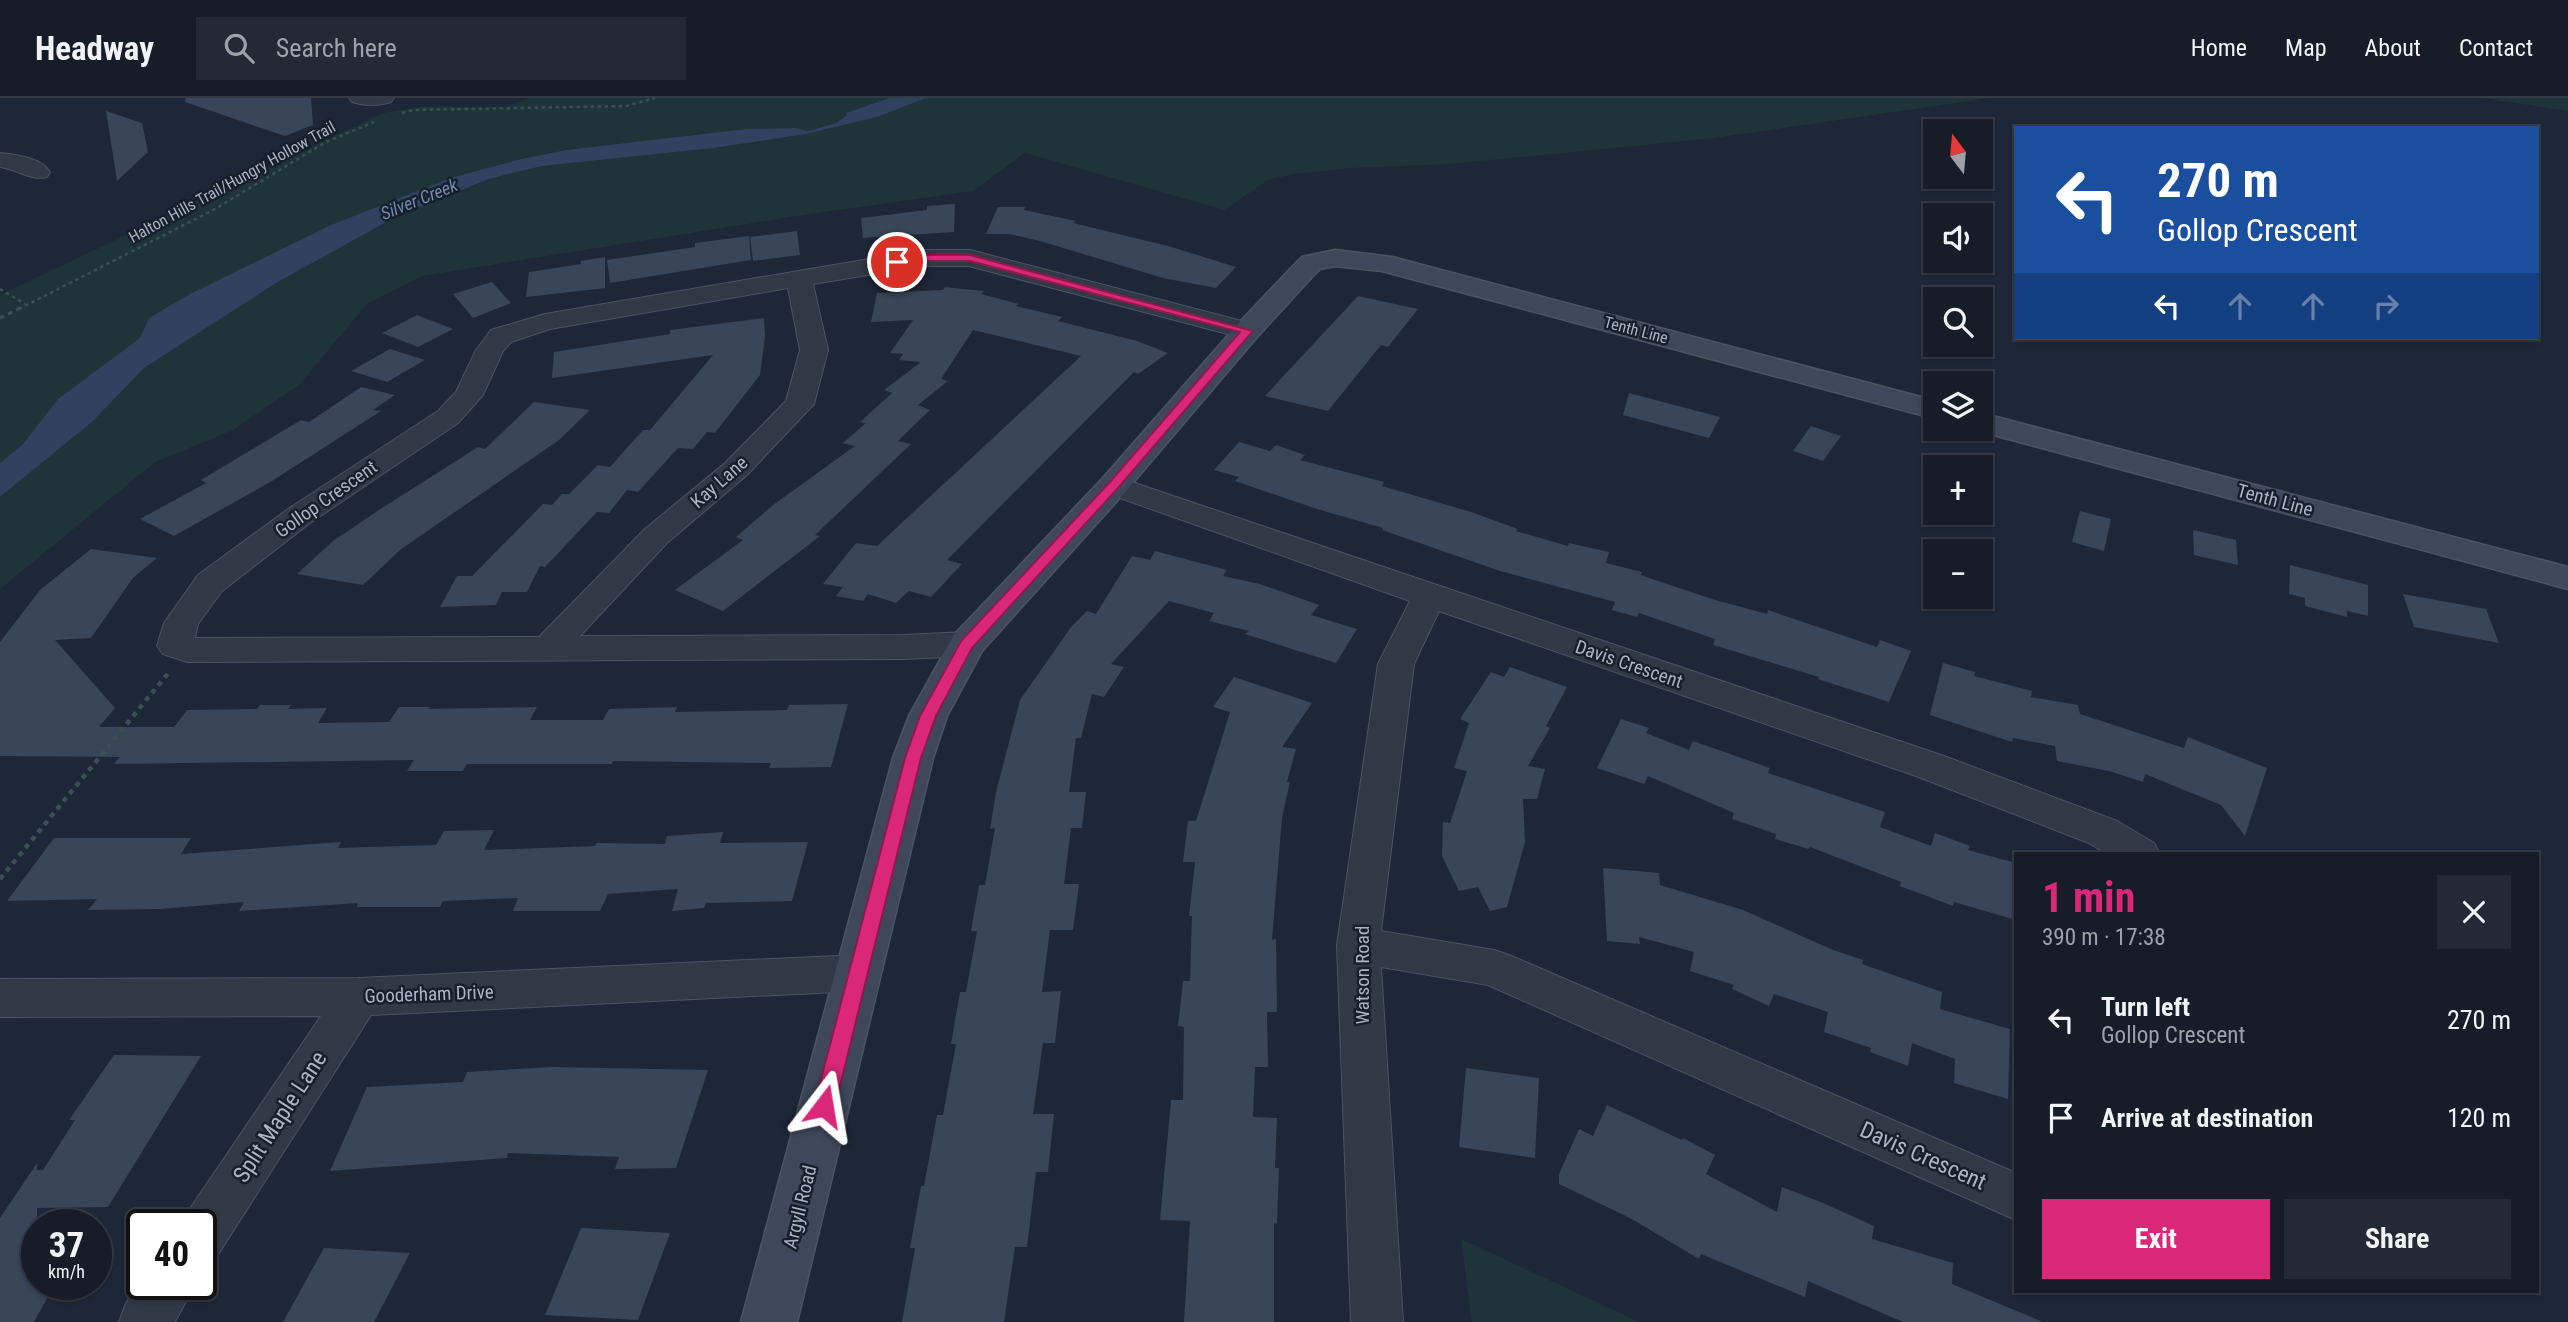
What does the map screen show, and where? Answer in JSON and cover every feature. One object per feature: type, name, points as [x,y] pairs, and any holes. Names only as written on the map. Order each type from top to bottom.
[{"type":"street","points":[[359,98],[388,107]]},
{"type":"street","points":[[0,160],[18,162],[39,172]]},
{"type":"street","name":"Gollop Crescent","points":[[187,650],[175,646],[181,623],[210,583],[299,516],[448,417],[469,395],[490,350],[501,336],[545,322],[922,258],[970,258],[1247,331]]},
{"type":"street","name":"Argyll Road","points":[[769,1322],[913,758],[928,716],[967,644],[1114,485],[1247,331],[1311,263],[1335,258]]},
{"type":"street","name":"Tenth Line","points":[[1335,258],[1382,262],[1923,407]]},
{"type":"street","name":"Kay Lane","points":[[548,649],[656,536],[736,469],[800,404],[814,350],[799,280]]},
{"type":"street","name":"Tenth Line","points":[[1993,425],[2568,578]]},
{"type":"street","name":"Davis Crescent","points":[[1114,485],[1429,596],[1930,766],[2103,832],[2137,852]]},
{"type":"street","name":"Watson Road","points":[[1377,1322],[1358,945],[1395,664],[1429,596]]},
{"type":"street","points":[[187,650],[967,644]]},
{"type":"street","name":"Davis Crescent","points":[[1358,945],[1494,968],[2014,1196]]},
{"type":"street","name":"Gooderham Drive","points":[[0,998],[358,997],[857,973]]},
{"type":"street","name":"Split Maple Lane","points":[[217,1212],[358,997]]},
{"type":"street","points":[[145,1322],[159,1300]]},
{"type":"path","points":[[388,107],[412,110],[626,106],[655,98]]},
{"type":"path","name":"Halton Hills Trail/Hungry Hollow Trail","points":[[0,317],[215,209],[326,142],[381,120]]},
{"type":"path","points":[[0,289],[26,305]]},
{"type":"path","points":[[0,879],[187,650]]},
{"type":"green space","points":[[531,98],[889,98],[847,113],[848,115],[836,123],[809,131],[795,128],[746,129],[566,150],[521,159],[450,178],[331,225],[149,318],[140,338],[58,399],[23,444],[0,463],[0,295],[383,113],[426,106],[505,107]]},
{"type":"green space","points":[[926,98],[1990,98],[1714,138],[1449,164],[1350,168],[1294,174],[1268,180],[1224,210],[1025,153],[973,191],[796,216],[422,276],[367,304],[299,385],[233,430],[155,462],[0,589],[0,497],[92,422],[144,368],[276,283],[399,215],[489,179],[542,166],[714,148],[806,134],[877,117]]},
{"type":"green space","points":[[2482,98],[2568,98],[2568,111]]},
{"type":"green space","points":[[1461,1239],[1639,1322],[1472,1322]]},
{"type":"water","name":"Silver Creek","points":[[889,98],[926,98],[877,117],[806,134],[714,148],[542,166],[489,179],[399,215],[276,283],[144,368],[92,422],[0,497],[0,463],[23,444],[58,399],[140,338],[149,318],[190,294],[331,225],[450,178],[521,159],[566,150],[746,129],[795,128],[809,131],[836,123],[847,115],[846,113]]},
{"type":"building","points":[[186,98],[311,98],[313,125],[285,136],[185,102]]},
{"type":"building","points":[[106,111],[142,123],[148,152],[117,181]]},
{"type":"building","points":[[955,204],[954,232],[863,238],[861,218],[927,210],[927,206]]},
{"type":"building","points":[[998,207],[1025,207],[1024,210],[1076,221],[1073,223],[1168,246],[1236,267],[1216,288],[1163,278],[1040,241],[1009,234],[986,234]]},
{"type":"building","points":[[797,231],[800,255],[753,261],[750,237]]},
{"type":"building","points":[[749,236],[751,260],[610,283],[607,260]]},
{"type":"building","points":[[605,257],[605,288],[526,297],[529,272],[581,264],[581,261]]},
{"type":"building","points":[[492,282],[511,303],[473,318],[453,294]]},
{"type":"building","points":[[945,287],[984,291],[981,294],[1062,317],[1058,321],[1137,341],[1168,353],[1138,374],[1134,372],[947,560],[962,564],[931,597],[909,591],[896,603],[868,594],[863,601],[836,596],[843,587],[823,584],[856,543],[877,546],[1081,356],[973,330],[941,379],[948,381],[918,405],[930,410],[898,441],[911,444],[815,535],[820,536],[723,611],[675,590],[743,540],[736,537],[773,505],[855,446],[843,443],[866,423],[860,422],[892,393],[884,390],[921,362],[899,360],[903,354],[890,353],[913,320],[871,322],[877,293],[943,290]]},
{"type":"building","points":[[1358,296],[1418,309],[1388,347],[1381,345],[1328,411],[1265,396]]},
{"type":"building","points":[[417,315],[453,329],[418,347],[382,333]]},
{"type":"building","points":[[764,318],[765,336],[760,375],[715,433],[707,432],[693,449],[678,448],[638,492],[627,490],[609,513],[597,512],[545,567],[540,566],[527,592],[502,592],[496,605],[440,607],[457,576],[472,576],[543,504],[552,505],[562,494],[569,494],[598,465],[610,467],[643,430],[650,430],[713,355],[552,378],[554,352],[670,334],[670,330]]},
{"type":"building","points":[[390,349],[425,360],[387,382],[351,371]]},
{"type":"building","points":[[361,387],[395,395],[373,410],[381,411],[272,481],[174,536],[140,519],[206,483],[201,480],[301,420],[309,422]]},
{"type":"building","points":[[1629,393],[1720,417],[1709,438],[1623,415]]},
{"type":"building","points":[[534,402],[590,410],[559,440],[400,550],[363,585],[297,574],[333,541],[379,510],[478,447],[485,449]]},
{"type":"building","points":[[1811,426],[1841,436],[1823,461],[1793,451]]},
{"type":"building","points":[[1239,442],[1270,451],[1276,445],[1305,455],[1300,460],[1384,482],[1382,486],[1471,512],[1518,529],[1516,531],[1568,546],[1569,543],[1609,552],[1606,563],[1642,572],[1641,575],[1715,600],[1767,614],[1768,610],[1877,647],[1880,640],[1911,651],[1889,702],[1818,679],[1819,677],[1713,645],[1715,639],[1639,613],[1637,617],[1612,610],[1615,602],[1500,571],[1382,530],[1383,528],[1235,481],[1239,477],[1214,470]]},
{"type":"building","points":[[2080,511],[2111,519],[2104,551],[2072,542]]},
{"type":"building","points":[[2193,530],[2236,540],[2238,565],[2194,555]]},
{"type":"building","points":[[91,549],[157,558],[133,578],[91,638],[55,640],[115,708],[99,727],[174,727],[187,710],[257,709],[260,705],[291,705],[288,709],[327,708],[318,723],[389,722],[399,707],[537,707],[530,720],[603,720],[609,709],[677,707],[675,712],[787,710],[789,705],[848,704],[831,767],[769,768],[771,763],[613,761],[612,764],[467,764],[463,771],[407,771],[414,760],[114,764],[120,757],[0,756],[0,642],[40,590]]},
{"type":"building","points":[[1155,551],[1227,570],[1223,576],[1260,584],[1319,605],[1311,615],[1357,629],[1336,663],[1245,634],[1249,631],[1209,621],[1214,613],[1169,601],[1111,664],[1124,667],[1104,697],[1092,694],[1081,738],[1076,738],[1069,792],[1086,792],[1082,828],[1071,828],[1064,884],[1079,884],[1073,930],[1050,930],[1042,992],[1061,991],[1055,1043],[1043,1043],[1033,1114],[1054,1114],[1048,1172],[1036,1172],[1027,1247],[1015,1247],[1004,1322],[902,1322],[915,1248],[910,1248],[921,1186],[924,1186],[937,1115],[943,1115],[956,1044],[951,1044],[960,992],[966,992],[977,931],[971,931],[979,885],[985,885],[995,828],[990,829],[996,792],[1020,700],[1071,627],[1087,611],[1096,614],[1132,556],[1150,560]]},
{"type":"building","points":[[2290,565],[2368,585],[2368,616],[2347,611],[2347,617],[2305,606],[2305,598],[2289,594]]},
{"type":"building","points":[[2403,594],[2486,609],[2499,643],[2414,627]]},
{"type":"building","points":[[1943,663],[1975,672],[1974,676],[2032,691],[2031,697],[2078,705],[2080,714],[2184,748],[2188,737],[2267,768],[2245,836],[2221,805],[2145,774],[2143,782],[2109,771],[2057,761],[2055,746],[2013,738],[2012,742],[1930,715]]},
{"type":"building","points":[[1510,667],[1567,687],[1546,726],[1550,728],[1528,766],[1545,769],[1537,799],[1523,799],[1525,842],[1507,907],[1490,911],[1478,887],[1459,891],[1442,856],[1443,822],[1450,823],[1467,771],[1454,768],[1469,723],[1460,719],[1491,672],[1504,677]]},
{"type":"building","points":[[1234,677],[1312,703],[1282,747],[1296,749],[1287,782],[1290,782],[1282,818],[1272,940],[1276,939],[1277,1012],[1267,1012],[1268,1067],[1255,1067],[1253,1117],[1277,1118],[1275,1168],[1279,1168],[1277,1224],[1274,1223],[1274,1322],[1184,1322],[1190,1221],[1160,1220],[1171,1100],[1183,1100],[1184,1027],[1178,1026],[1183,981],[1190,981],[1192,916],[1189,916],[1195,862],[1183,862],[1188,821],[1196,821],[1230,712],[1213,707]]},
{"type":"building","points":[[1621,719],[1649,728],[1646,733],[1689,750],[1693,741],[1770,768],[1768,773],[1885,812],[1880,827],[1931,846],[1935,833],[1970,846],[1968,850],[2012,862],[2014,919],[1954,902],[1953,906],[1900,886],[1901,882],[1810,847],[1809,849],[1775,839],[1776,834],[1732,819],[1734,813],[1648,776],[1644,784],[1597,768]]},
{"type":"building","points":[[494,830],[484,850],[595,846],[597,843],[665,844],[667,836],[723,832],[720,843],[808,842],[792,901],[706,903],[704,908],[672,911],[678,889],[608,894],[600,911],[513,911],[518,898],[443,901],[440,907],[357,907],[358,903],[239,911],[244,902],[160,909],[88,910],[97,899],[7,901],[54,838],[191,838],[181,854],[341,842],[338,848],[436,845],[444,831]]},
{"type":"building","points":[[1603,868],[1659,873],[1660,885],[1743,910],[1833,950],[1863,960],[1862,964],[1942,992],[1940,1009],[2010,1029],[2008,1099],[1954,1083],[1955,1059],[1912,1043],[1908,1066],[1870,1052],[1871,1048],[1824,1032],[1828,1012],[1774,994],[1769,1006],[1732,989],[1734,985],[1690,971],[1694,952],[1639,937],[1640,944],[1607,941]]},
{"type":"building","points":[[114,1055],[201,1056],[108,1207],[21,1209],[21,1300],[46,1300],[34,1322],[0,1322],[0,1218],[37,1163],[37,1170],[43,1170],[75,1120],[69,1120]]},
{"type":"building","points":[[553,1067],[708,1070],[676,1168],[615,1169],[619,1157],[508,1153],[507,1158],[330,1171],[367,1087],[463,1082],[467,1072]]},
{"type":"building","points":[[1466,1068],[1539,1078],[1535,1158],[1459,1147]]},
{"type":"building","points":[[1607,1105],[1715,1155],[1706,1174],[1777,1212],[1782,1187],[1823,1203],[1874,1226],[1872,1239],[1953,1263],[1952,1284],[2043,1322],[1903,1322],[1808,1281],[1805,1297],[1701,1254],[1699,1259],[1630,1218],[1559,1184],[1559,1174],[1579,1129],[1593,1136]]},
{"type":"building","points":[[581,1228],[670,1233],[638,1320],[545,1315]]},
{"type":"building","points":[[324,1248],[410,1253],[374,1322],[283,1322]]},
{"type":"route","points":[[824,1106],[913,758],[928,716],[946,680],[967,644],[1114,485],[1247,331],[970,258],[922,258],[897,262]]}]
